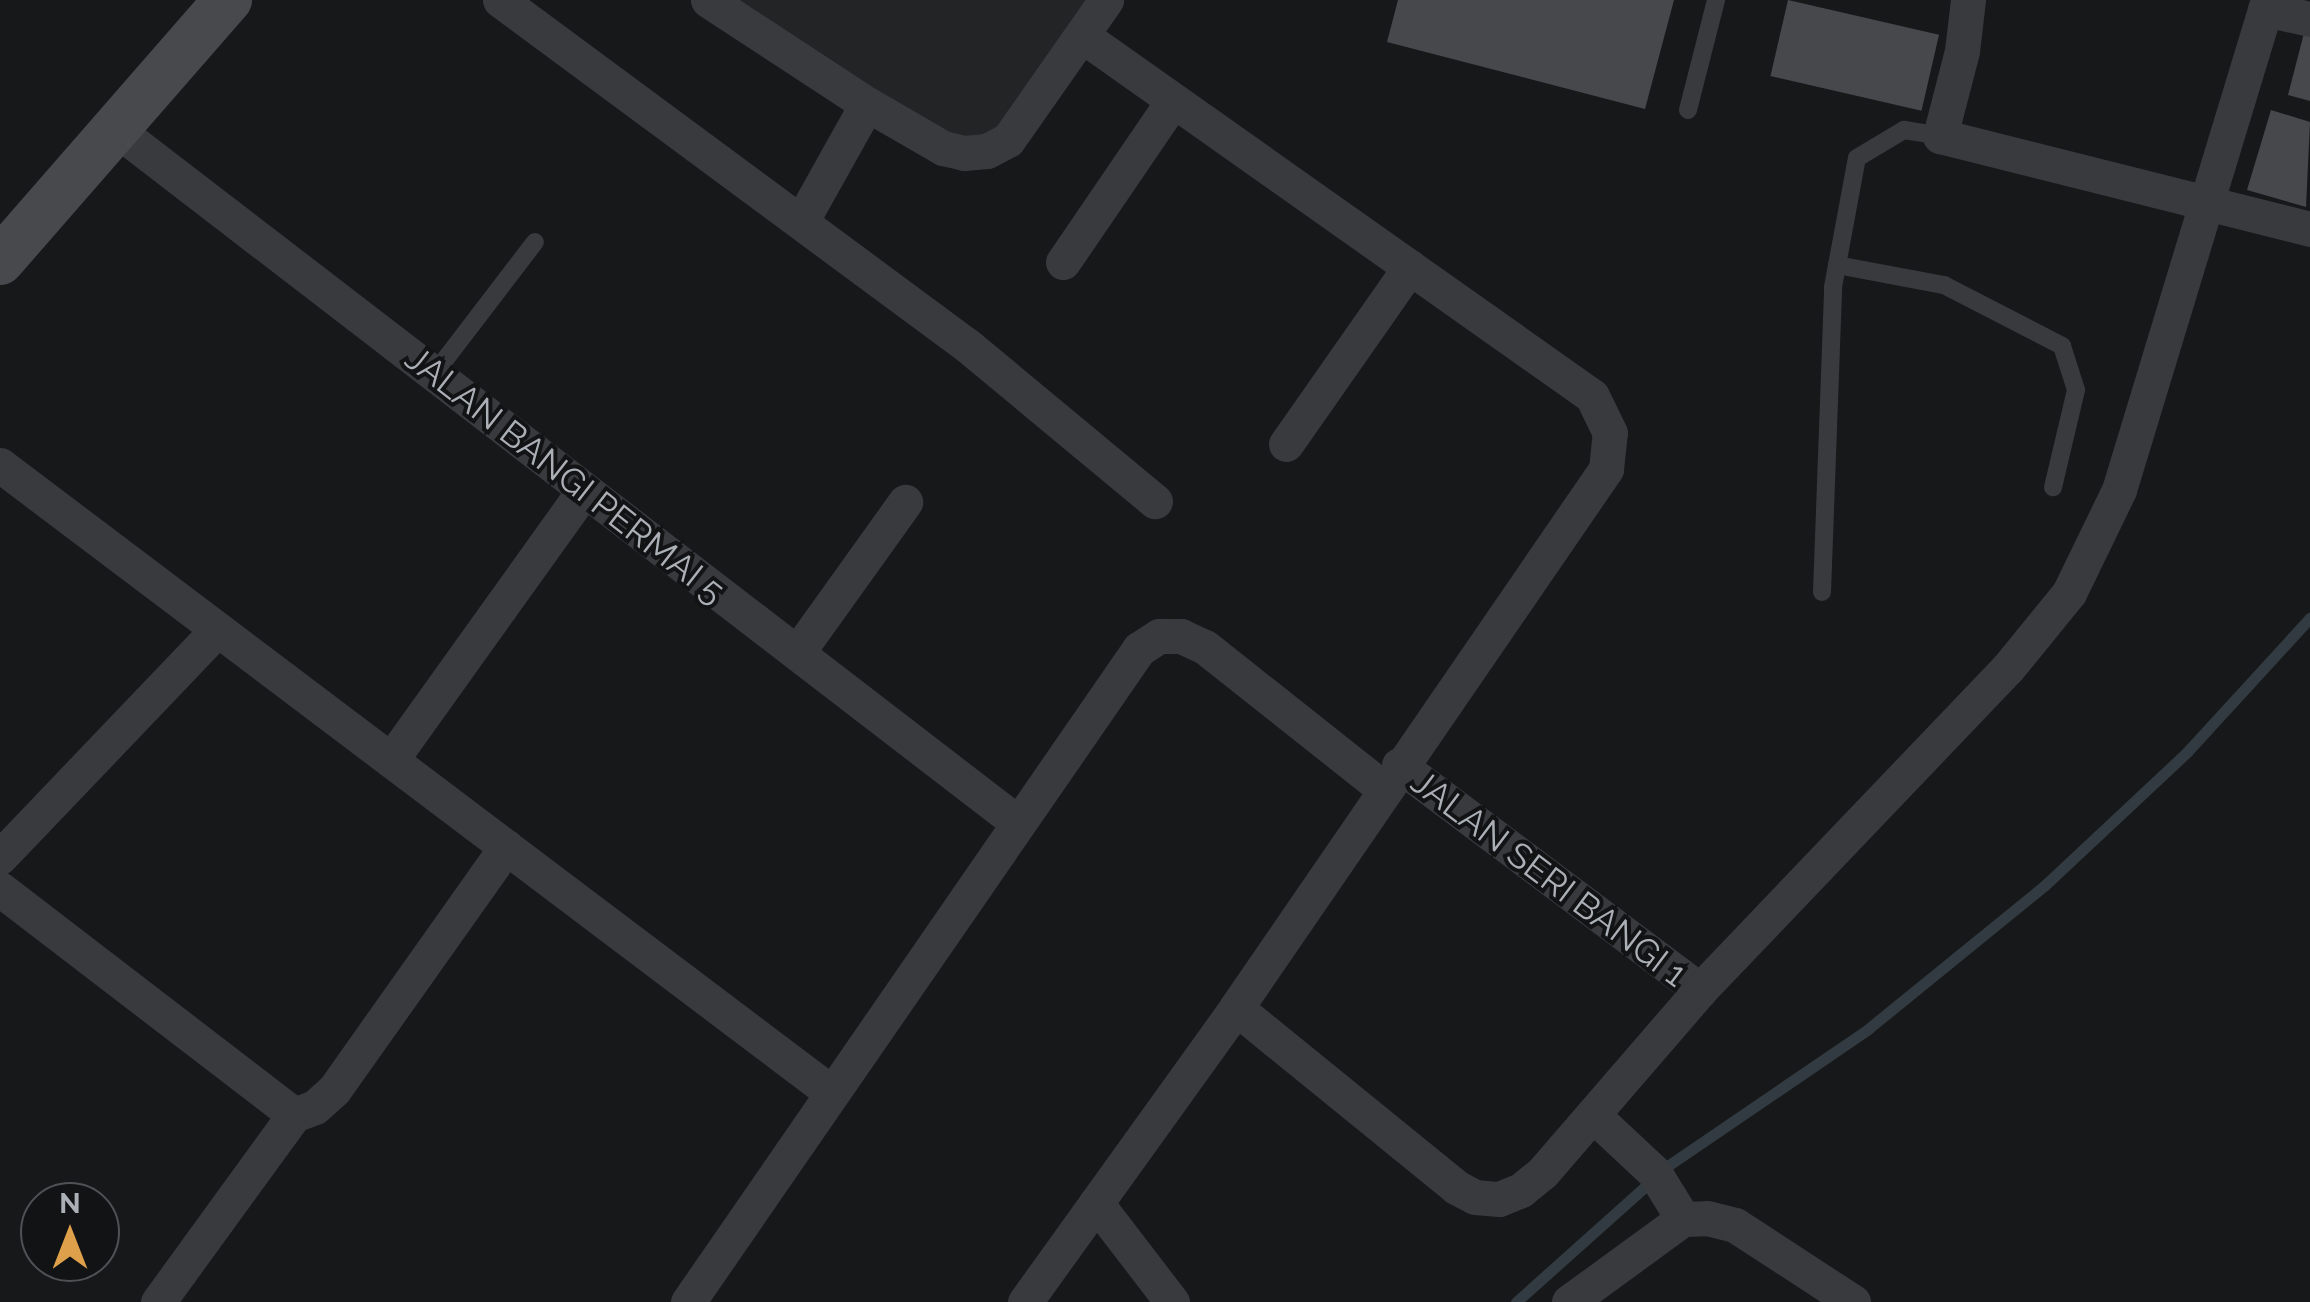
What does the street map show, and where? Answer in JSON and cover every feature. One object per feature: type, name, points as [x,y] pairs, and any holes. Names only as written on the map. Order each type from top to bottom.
[{"type":"street","points":[[0,260],[112,127],[228,0]]},
{"type":"street","points":[[500,0],[968,346],[1155,501]]},
{"type":"street","points":[[708,0],[867,104],[943,148],[964,153],[987,150],[1008,140],[1090,13],[1172,102],[1592,396],[1610,432],[1606,469],[1236,1008],[1025,1302]]},
{"type":"street","points":[[1968,0],[1962,51],[1940,136],[2310,229]]},
{"type":"street","points":[[1236,1008],[1456,1187],[1475,1196],[1499,1199],[1521,1190],[1594,1116],[1700,990],[2007,669],[2068,593],[2119,490],[2267,4],[2310,19]]},
{"type":"street","points":[[1063,262],[1172,102]]},
{"type":"street","points":[[801,222],[867,104]]},
{"type":"street","name":"JALAN BANGI PERMAI 5","points":[[112,127],[1018,823]]},
{"type":"street","points":[[1286,444],[1410,267]]},
{"type":"street","points":[[0,464],[832,1093]]},
{"type":"street","points":[[391,760],[584,490]]},
{"type":"street","points":[[797,653],[906,502]]},
{"type":"street","points":[[0,857],[217,630]]},
{"type":"street","name":"JALAN SERI BANGI 1","points":[[688,1302],[1139,649],[1159,636],[1180,636],[1205,647],[1700,990]]},
{"type":"street","points":[[158,1302],[294,1115],[316,1107],[334,1090],[506,847]]},
{"type":"street","points":[[0,889],[294,1115]]},
{"type":"street","points":[[1594,1116],[1667,1193],[1707,1218],[1735,1226],[1853,1302]]},
{"type":"street","points":[[1568,1302],[1667,1193]]},
{"type":"street","points":[[1096,1202],[1172,1302]]},
{"type":"lane","points":[[1688,110],[1716,0]]},
{"type":"lane","points":[[1822,592],[1837,265],[1857,158],[1904,130],[1940,136]]},
{"type":"lane","points":[[434,374],[535,242]]},
{"type":"lane","points":[[1837,265],[1944,285],[2062,346],[2076,390],[2053,488]]},
{"type":"shaded area","points":[[736,0],[1093,0],[998,127],[976,139],[948,138]]},
{"type":"building","points":[[1398,0],[1674,0],[1645,109],[1387,42]]},
{"type":"building","points":[[1788,0],[1939,35],[1921,111],[1770,76]]},
{"type":"building","points":[[2304,33],[2310,35],[2310,101],[2288,95]]},
{"type":"building","points":[[2271,110],[2310,122],[2306,207],[2247,190]]},
{"type":"waterway","points":[[1516,1302],[1669,1165],[1868,1029],[2044,886],[2187,752],[2310,618]]}]
